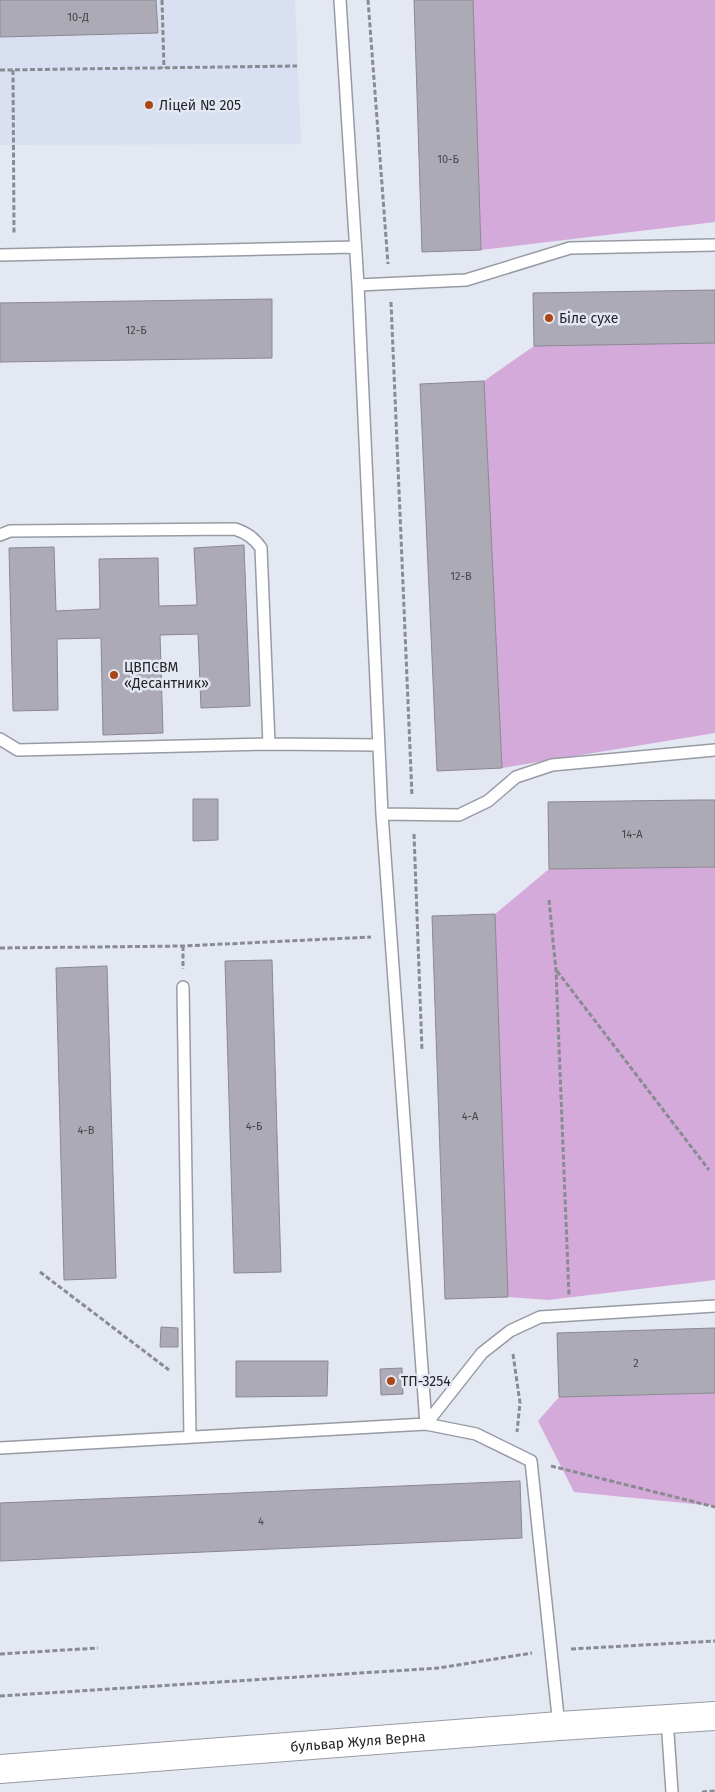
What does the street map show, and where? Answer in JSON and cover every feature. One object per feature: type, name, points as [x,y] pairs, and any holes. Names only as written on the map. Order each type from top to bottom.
[{"type":"street","name":"бульвар Жуля Верна","points":[[0,1769],[559,1726],[715,1716]]},
{"type":"lane","points":[[340,0],[358,285],[382,814],[426,1424]]},
{"type":"lane","points":[[358,285],[466,280],[570,248],[715,245]]},
{"type":"lane","points":[[0,255],[355,247]]},
{"type":"lane","points":[[0,535],[10,531],[235,529],[245,532],[255,539],[261,548],[269,744]]},
{"type":"lane","points":[[0,740],[18,750],[269,744],[379,745]]},
{"type":"lane","points":[[382,814],[459,815],[488,802],[516,777],[552,765],[715,750]]},
{"type":"lane","points":[[183,987],[190,1437]]},
{"type":"lane","points":[[426,1424],[482,1352],[510,1331],[540,1317],[715,1306]]},
{"type":"lane","points":[[0,1448],[426,1424],[476,1434],[531,1461],[559,1726]]},
{"type":"lane","points":[[667,1719],[672,1792]]},
{"type":"path","points":[[162,0],[164,68]]},
{"type":"path","points":[[368,0],[390,283],[422,1052]]},
{"type":"path","points":[[0,70],[298,66]]},
{"type":"path","points":[[13,70],[14,254]]},
{"type":"path","points":[[549,900],[556,971],[570,1315]]},
{"type":"path","points":[[0,948],[183,946],[391,936]]},
{"type":"path","points":[[556,971],[709,1170]]},
{"type":"path","points":[[40,1272],[188,1385]]},
{"type":"path","points":[[510,1331],[520,1403],[514,1453]]},
{"type":"path","points":[[531,1461],[715,1507]]},
{"type":"path","points":[[550,1650],[715,1641]]},
{"type":"path","points":[[0,1696],[439,1668],[534,1653],[533,1644]]},
{"type":"path","points":[[0,1654],[98,1648]]},
{"type":"path","points":[[702,1792],[715,1791]]},
{"type":"shaded area","name":"Ліцей № 205","points":[[0,0],[295,0],[301,144],[0,145]]},
{"type":"shaded area","points":[[473,0],[715,0],[715,222],[481,250]]},
{"type":"shaded area","points":[[715,343],[715,733],[502,768],[484,381],[534,346]]},
{"type":"shaded area","points":[[715,867],[715,1280],[548,1300],[508,1297],[495,914],[549,869]]},
{"type":"shaded area","points":[[715,1393],[715,1506],[574,1492],[538,1421],[559,1397]]},
{"type":"building","points":[[0,0],[156,0],[158,33],[0,37]]},
{"type":"building","points":[[414,0],[473,0],[481,250],[422,252]]},
{"type":"building","points":[[715,290],[715,343],[534,346],[533,293]]},
{"type":"building","points":[[272,299],[272,358],[0,362],[0,303]]},
{"type":"building","points":[[484,381],[502,768],[437,771],[420,384]]},
{"type":"building","points":[[244,545],[250,706],[201,708],[198,634],[160,635],[163,733],[103,735],[101,638],[57,639],[58,710],[13,711],[9,548],[54,547],[56,611],[100,609],[99,559],[158,558],[159,606],[197,605],[194,548]]},
{"type":"building","points":[[193,799],[218,799],[218,840],[193,841]]},
{"type":"building","points":[[715,800],[715,867],[549,869],[548,802]]},
{"type":"building","points":[[495,914],[508,1297],[445,1299],[432,916]]},
{"type":"building","points":[[272,960],[281,1272],[234,1273],[225,961]]},
{"type":"building","points":[[107,966],[116,1278],[64,1280],[56,968]]},
{"type":"building","points":[[161,1327],[178,1328],[178,1347],[160,1347]]},
{"type":"building","points":[[715,1328],[715,1393],[559,1397],[557,1333]]},
{"type":"building","points":[[236,1361],[328,1361],[327,1396],[236,1397]]},
{"type":"building","name":"ТП-3254","points":[[402,1368],[403,1394],[381,1395],[380,1369]]},
{"type":"building","points":[[520,1481],[522,1538],[0,1561],[0,1503]]},
{"type":"place","name":"Ліцей № 205","points":[[149,105]]},
{"type":"place","name":"Біле сухе","points":[[549,318]]},
{"type":"place","name":"ЦВПСВМ «Десантник»","points":[[114,675]]},
{"type":"place","name":"ТП-3254","points":[[391,1381]]}]
